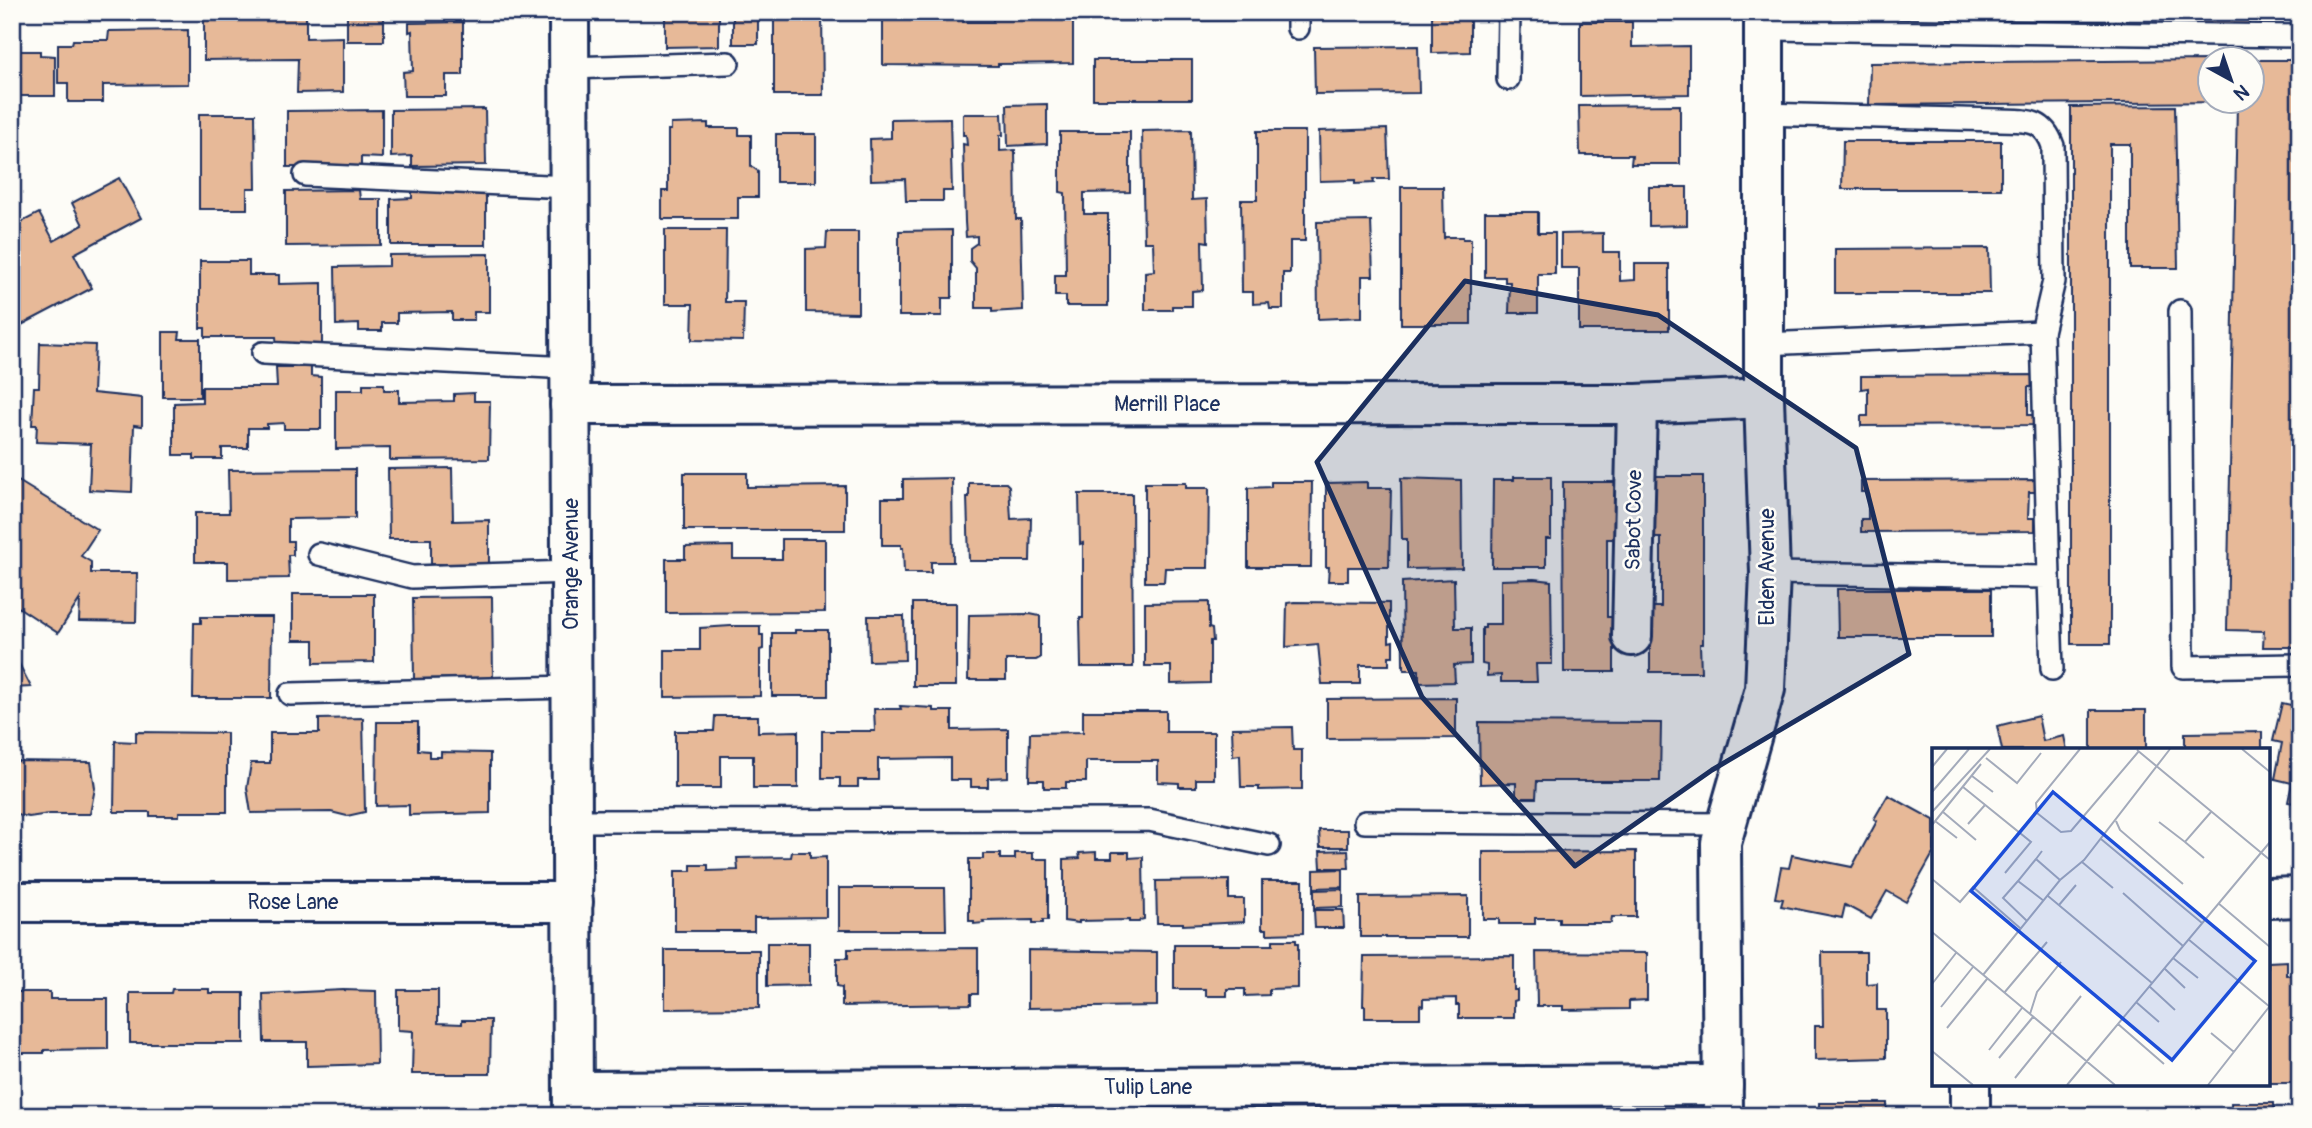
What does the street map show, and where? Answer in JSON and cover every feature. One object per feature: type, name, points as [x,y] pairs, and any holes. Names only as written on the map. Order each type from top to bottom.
[{"type":"street","name":"Orange Avenue","points":[[569,12],[573,1103]]},
{"type":"street","name":"Elden Avenue","points":[[1723,1100],[1721,843],[1765,689],[1770,573],[1763,344],[1764,20]]},
{"type":"street","name":"Merrill Place","points":[[570,386],[1637,404],[1764,398]]},
{"type":"street","name":"Sabot Cove","points":[[1632,636],[1637,404]]},
{"type":"street","points":[[2270,898],[2300,897]]},
{"type":"street","name":"Rose Lane","points":[[12,902],[573,902]]},
{"type":"street","points":[[1970,1086],[1970,1116]]},
{"type":"street","name":"Tulip Lane","points":[[573,1103],[1723,1100]]},
{"type":"lane","points":[[1508,79],[1509,12]]},
{"type":"lane","points":[[1764,20],[2300,36]]},
{"type":"lane","points":[[569,68],[728,63]]},
{"type":"lane","points":[[1764,114],[2034,122],[2048,132],[2053,146],[2054,282],[2042,332],[2052,669]]},
{"type":"lane","points":[[304,175],[569,187]]},
{"type":"lane","points":[[2180,311],[2183,667],[2300,665]]},
{"type":"lane","points":[[1763,344],[2042,332]]},
{"type":"lane","points":[[263,353],[570,386]]},
{"type":"lane","points":[[319,554],[412,577],[571,572]]},
{"type":"lane","points":[[1770,573],[2049,577]]},
{"type":"lane","points":[[290,694],[571,687]]},
{"type":"lane","points":[[572,821],[1149,820],[1269,845]]},
{"type":"lane","points":[[1365,822],[1727,824]]},
{"type":"highlighted area","points":[[1465,281],[1658,315],[1856,448],[1909,654],[1712,770],[1575,866],[1422,697],[1317,462]]},
{"type":"building","points":[[204,12],[306,12],[306,38],[343,37],[343,92],[297,93],[298,59],[204,60]]},
{"type":"building","points":[[347,12],[384,12],[384,41],[347,41]]},
{"type":"building","points":[[665,12],[719,12],[719,46],[665,47]]},
{"type":"building","points":[[733,12],[758,12],[758,44],[733,44]]},
{"type":"building","points":[[774,12],[822,13],[823,95],[774,95]]},
{"type":"building","points":[[883,12],[925,12],[925,17],[963,17],[963,22],[993,22],[993,16],[1029,16],[1029,12],[1073,12],[1073,63],[998,66],[883,65]]},
{"type":"building","points":[[1099,12],[1282,12],[1282,20],[1099,21]]},
{"type":"building","points":[[1432,12],[1470,12],[1470,52],[1432,53]]},
{"type":"building","points":[[2170,12],[2249,12],[2249,26],[2170,27]]},
{"type":"building","points":[[463,22],[463,75],[446,75],[446,96],[404,96],[403,72],[413,71],[412,31],[409,32],[409,23]]},
{"type":"building","points":[[1580,22],[1632,22],[1632,47],[1689,46],[1689,94],[1580,96]]},
{"type":"building","points":[[188,30],[188,84],[103,85],[103,102],[68,102],[68,83],[58,83],[58,44],[72,44],[73,40],[108,40],[109,31]]},
{"type":"building","points":[[1418,46],[1419,93],[1315,94],[1314,47]]},
{"type":"building","points":[[12,51],[40,51],[40,55],[55,56],[55,96],[12,96]]},
{"type":"building","points":[[1093,60],[1192,60],[1192,99],[1093,99]]},
{"type":"building","points":[[2196,60],[2196,102],[1869,105],[1870,63]]},
{"type":"building","points":[[2266,60],[2300,60],[2300,647],[2263,647],[2264,631],[2227,630],[2237,116],[2266,116]]},
{"type":"building","points":[[1047,104],[1047,144],[1008,146],[1007,105]]},
{"type":"building","points":[[1680,105],[1680,164],[1631,164],[1632,155],[1580,155],[1579,106]]},
{"type":"building","points":[[2175,106],[2178,268],[2130,268],[2130,144],[2110,144],[2110,644],[2071,644],[2071,107]]},
{"type":"building","points":[[485,109],[486,165],[412,166],[412,156],[391,157],[391,110]]},
{"type":"building","points":[[382,110],[382,158],[361,157],[361,167],[287,167],[287,111]]},
{"type":"building","points":[[199,114],[255,114],[256,188],[247,188],[247,209],[199,209]]},
{"type":"building","points":[[963,114],[1002,114],[1003,135],[1000,135],[1000,151],[1015,150],[1016,219],[1021,219],[1023,310],[992,312],[992,308],[976,308],[976,268],[970,261],[970,248],[977,243],[977,236],[966,237],[963,144],[967,145],[966,135],[963,135]]},
{"type":"building","points":[[950,118],[952,191],[943,191],[943,201],[906,201],[905,179],[871,180],[870,139],[891,138],[891,119]]},
{"type":"building","points":[[708,123],[708,128],[739,128],[739,135],[751,135],[751,166],[758,171],[758,197],[738,197],[738,219],[662,219],[662,191],[668,191],[668,130],[671,130],[671,124]]},
{"type":"building","points":[[1387,129],[1389,179],[1373,179],[1374,183],[1355,184],[1355,180],[1320,181],[1319,131]]},
{"type":"building","points":[[1191,130],[1192,200],[1207,199],[1208,242],[1202,241],[1203,290],[1192,291],[1192,306],[1172,306],[1172,310],[1145,310],[1145,272],[1154,271],[1153,242],[1144,242],[1142,131]]},
{"type":"building","points":[[1257,131],[1305,131],[1305,241],[1290,241],[1290,273],[1283,273],[1283,309],[1270,309],[1269,303],[1253,304],[1253,292],[1242,292],[1241,200],[1257,200]]},
{"type":"building","points":[[1060,132],[1130,132],[1130,192],[1084,193],[1084,214],[1108,214],[1108,306],[1066,306],[1066,296],[1055,296],[1055,275],[1066,275],[1065,193],[1060,192]]},
{"type":"building","points":[[776,134],[816,134],[816,182],[776,182]]},
{"type":"building","points":[[1843,141],[2001,141],[2001,189],[1842,189]]},
{"type":"building","points":[[119,178],[141,218],[74,254],[92,288],[12,330],[12,227],[39,213],[54,241],[83,225],[72,203]]},
{"type":"building","points":[[1401,187],[1443,187],[1444,239],[1471,239],[1471,324],[1401,324]]},
{"type":"building","points":[[1649,187],[1687,187],[1687,225],[1649,226]]},
{"type":"building","points":[[486,189],[486,245],[391,245],[391,199],[412,198],[412,190]]},
{"type":"building","points":[[359,190],[360,199],[381,199],[381,245],[286,246],[286,191]]},
{"type":"building","points":[[1485,212],[1538,212],[1538,233],[1555,233],[1555,274],[1538,274],[1538,313],[1509,313],[1510,282],[1505,282],[1505,277],[1485,277]]},
{"type":"building","points":[[1371,221],[1373,276],[1362,276],[1362,317],[1318,319],[1317,222]]},
{"type":"building","points":[[665,230],[726,230],[725,302],[744,302],[743,341],[692,340],[693,304],[665,304]]},
{"type":"building","points":[[952,230],[952,298],[942,298],[942,316],[899,316],[899,231]]},
{"type":"building","points":[[827,232],[858,232],[858,313],[806,312],[806,249],[826,248]]},
{"type":"building","points":[[1603,233],[1603,252],[1620,252],[1620,281],[1635,280],[1635,264],[1669,264],[1669,330],[1579,330],[1579,268],[1561,268],[1561,234]]},
{"type":"building","points":[[1989,248],[1990,293],[1835,293],[1835,249]]},
{"type":"building","points":[[489,254],[489,312],[474,312],[474,320],[452,320],[452,312],[397,313],[397,323],[382,323],[382,331],[359,331],[359,324],[336,325],[335,267],[389,266],[389,255]]},
{"type":"building","points":[[200,261],[249,261],[249,275],[279,275],[279,284],[322,283],[322,345],[277,345],[276,337],[205,337],[205,328],[200,328]]},
{"type":"building","points":[[163,332],[180,332],[179,339],[200,339],[200,397],[163,397]]},
{"type":"building","points":[[40,343],[95,345],[93,393],[142,398],[142,426],[134,425],[132,492],[89,490],[91,444],[36,442],[37,425],[32,425],[34,387],[39,387]]},
{"type":"building","points":[[276,367],[311,367],[311,376],[321,377],[321,429],[284,429],[284,423],[267,424],[267,428],[248,428],[248,448],[222,448],[222,459],[194,459],[194,455],[174,455],[174,403],[202,402],[202,387],[277,387]]},
{"type":"building","points":[[2035,375],[2035,387],[2028,387],[2028,415],[2035,415],[2035,425],[1861,426],[1861,416],[1868,416],[1868,388],[1861,389],[1861,376]]},
{"type":"building","points":[[363,384],[384,384],[384,390],[399,390],[399,402],[454,401],[454,394],[474,393],[474,401],[490,401],[489,459],[390,460],[390,448],[336,449],[336,390],[363,390]]},
{"type":"building","points":[[452,468],[453,521],[489,520],[489,564],[431,564],[431,539],[389,539],[388,469]]},
{"type":"building","points":[[355,469],[355,518],[288,519],[288,541],[293,541],[293,555],[288,555],[289,578],[228,579],[228,562],[195,562],[195,513],[229,513],[228,470]]},
{"type":"building","points":[[684,473],[747,473],[747,487],[845,486],[845,530],[684,530]]},
{"type":"building","points":[[1649,476],[1703,476],[1701,672],[1650,672],[1650,607],[1661,607],[1661,538],[1649,538]]},
{"type":"building","points":[[1514,477],[1551,477],[1551,539],[1546,539],[1546,567],[1492,567],[1493,480],[1514,480]]},
{"type":"building","points":[[952,478],[953,562],[931,562],[931,573],[904,573],[901,545],[882,545],[882,498],[903,498],[903,479]]},
{"type":"building","points":[[1401,478],[1461,480],[1462,568],[1407,569],[1407,539],[1402,539]]},
{"type":"building","points":[[15,479],[98,530],[81,556],[91,562],[91,573],[137,573],[136,622],[79,621],[80,599],[58,633],[12,603],[12,484]]},
{"type":"building","points":[[2036,480],[2036,492],[2029,492],[2028,518],[2035,518],[2035,531],[1861,532],[1861,519],[1868,519],[1868,492],[1861,492],[1861,481]]},
{"type":"building","points":[[1271,482],[1312,482],[1311,567],[1248,567],[1248,488],[1271,487]]},
{"type":"building","points":[[1367,482],[1367,488],[1391,488],[1389,567],[1348,567],[1348,581],[1328,581],[1326,483]]},
{"type":"building","points":[[1563,482],[1619,482],[1619,539],[1607,539],[1607,617],[1614,617],[1614,672],[1564,672]]},
{"type":"building","points":[[969,483],[1006,483],[1009,486],[1011,519],[1031,518],[1030,561],[969,561]]},
{"type":"building","points":[[1145,483],[1186,483],[1186,488],[1209,488],[1208,568],[1165,568],[1164,582],[1145,582]]},
{"type":"building","points":[[1079,494],[1132,494],[1133,667],[1081,667],[1083,543],[1080,544]]},
{"type":"building","points":[[782,539],[825,539],[825,612],[666,613],[666,559],[685,559],[685,547],[733,546],[733,559],[782,559]]},
{"type":"building","points":[[1454,579],[1455,628],[1471,628],[1471,664],[1454,665],[1455,682],[1419,683],[1419,670],[1404,670],[1403,665],[1402,582]]},
{"type":"building","points":[[1501,580],[1551,581],[1552,664],[1536,664],[1537,682],[1501,682],[1501,675],[1487,676],[1487,665],[1482,664],[1482,628],[1485,628],[1485,624],[1501,624]]},
{"type":"building","points":[[1837,589],[1991,589],[1991,637],[1838,637]]},
{"type":"building","points":[[293,594],[374,594],[374,662],[314,663],[314,640],[293,640]]},
{"type":"building","points":[[492,597],[493,678],[414,679],[413,598]]},
{"type":"building","points":[[1209,602],[1209,628],[1212,629],[1213,641],[1210,641],[1210,683],[1171,684],[1171,666],[1145,666],[1145,603]]},
{"type":"building","points":[[913,603],[956,603],[956,686],[913,686]]},
{"type":"building","points":[[1287,603],[1389,603],[1389,642],[1393,641],[1393,656],[1389,656],[1389,665],[1360,665],[1360,684],[1322,684],[1318,644],[1286,647]]},
{"type":"building","points":[[969,615],[1040,616],[1040,658],[1006,660],[1006,680],[968,680]]},
{"type":"building","points":[[868,616],[904,616],[905,660],[869,661]]},
{"type":"building","points":[[201,617],[272,617],[271,698],[193,698],[194,623],[201,623]]},
{"type":"building","points":[[760,626],[763,649],[760,650],[760,696],[665,697],[665,650],[700,650],[700,628]]},
{"type":"building","points":[[795,630],[828,630],[828,696],[772,696],[772,633],[795,633]]},
{"type":"building","points":[[12,650],[31,687],[12,688]]},
{"type":"building","points":[[1456,698],[1456,738],[1327,739],[1327,699]]},
{"type":"building","points":[[2282,703],[2300,707],[2300,804],[2288,802],[2292,783],[2275,779],[2282,743],[2273,741]]},
{"type":"building","points":[[900,706],[952,711],[952,730],[1008,729],[1008,777],[988,778],[988,787],[971,787],[971,780],[950,780],[950,758],[878,759],[878,780],[858,780],[858,787],[840,787],[840,778],[822,778],[822,731],[875,731],[874,709],[901,709]]},
{"type":"building","points":[[2091,710],[2146,710],[2146,748],[2091,748]]},
{"type":"building","points":[[1083,711],[1166,711],[1166,732],[1214,732],[1214,779],[1196,779],[1196,787],[1179,787],[1179,783],[1158,782],[1158,761],[1086,761],[1086,782],[1066,782],[1066,788],[1044,788],[1044,780],[1029,780],[1030,733],[1083,732]]},
{"type":"building","points":[[715,716],[758,716],[758,732],[798,731],[798,788],[753,788],[753,756],[721,756],[721,788],[675,788],[675,731],[714,731]]},
{"type":"building","points":[[2038,716],[2043,741],[2064,736],[2067,748],[2002,748],[1997,726]]},
{"type":"building","points":[[363,718],[365,812],[347,816],[331,812],[251,813],[247,788],[251,763],[270,763],[270,733],[319,733],[319,719]]},
{"type":"building","points":[[377,722],[418,722],[418,750],[429,751],[429,757],[441,757],[441,752],[490,753],[490,813],[409,815],[409,805],[376,806]]},
{"type":"building","points":[[1479,722],[1661,723],[1660,781],[1537,781],[1536,798],[1516,798],[1516,783],[1480,784]]},
{"type":"building","points":[[1292,727],[1293,750],[1302,750],[1302,789],[1259,790],[1259,787],[1241,787],[1240,755],[1233,756],[1232,728]]},
{"type":"building","points":[[136,732],[227,733],[227,812],[179,812],[179,816],[150,816],[150,812],[114,812],[115,741],[136,742]]},
{"type":"building","points":[[2262,732],[2262,748],[2185,748],[2185,733]]},
{"type":"building","points":[[12,761],[91,762],[95,788],[90,814],[29,817],[12,814]]},
{"type":"building","points":[[1888,795],[1932,819],[1932,856],[1906,902],[1887,891],[1871,919],[1845,905],[1842,918],[1781,906],[1783,899],[1775,898],[1781,867],[1789,868],[1792,855],[1852,867],[1877,821],[1874,819]]},
{"type":"building","points":[[1319,830],[1348,830],[1348,847],[1320,847]]},
{"type":"building","points":[[1348,850],[1349,868],[1321,868],[1320,851]]},
{"type":"building","points":[[1636,851],[1636,917],[1612,917],[1611,923],[1559,923],[1559,918],[1535,918],[1535,924],[1499,924],[1499,919],[1483,919],[1483,852]]},
{"type":"building","points":[[792,852],[810,852],[810,858],[826,857],[826,917],[754,918],[754,931],[675,931],[675,871],[691,871],[691,865],[708,865],[708,871],[738,870],[737,858],[791,857]]},
{"type":"building","points":[[1096,852],[1096,858],[1112,858],[1112,852],[1129,852],[1129,858],[1143,857],[1144,919],[1139,922],[1064,921],[1064,859],[1080,858],[1079,853]]},
{"type":"building","points":[[1015,853],[1033,853],[1033,859],[1048,859],[1048,920],[1043,920],[1043,923],[1033,923],[1033,920],[983,921],[984,923],[974,924],[974,921],[969,921],[969,859],[983,859],[983,854],[1000,854],[1000,859],[1015,859]]},
{"type":"building","points":[[1343,869],[1343,887],[1314,888],[1314,870]]},
{"type":"building","points":[[1229,880],[1229,899],[1244,899],[1244,922],[1183,925],[1157,923],[1156,881]]},
{"type":"building","points":[[1262,881],[1303,881],[1303,933],[1267,934],[1267,929],[1262,929]]},
{"type":"building","points":[[839,888],[945,888],[946,930],[839,930]]},
{"type":"building","points":[[1343,889],[1343,907],[1314,908],[1314,890]]},
{"type":"building","points":[[1468,896],[1468,937],[1360,937],[1360,897]]},
{"type":"building","points":[[1314,910],[1343,910],[1344,928],[1315,928]]},
{"type":"building","points":[[1273,940],[1296,940],[1298,988],[1269,989],[1269,995],[1245,996],[1245,989],[1227,989],[1227,996],[1206,996],[1206,989],[1174,989],[1174,945],[1273,945]]},
{"type":"building","points":[[767,943],[809,943],[809,985],[767,986]]},
{"type":"building","points":[[978,948],[978,994],[971,994],[971,1004],[842,1006],[842,987],[837,986],[837,958],[848,958],[848,949]]},
{"type":"building","points":[[665,950],[759,950],[759,1008],[665,1009]]},
{"type":"building","points":[[1028,950],[1157,952],[1157,1006],[1028,1008]]},
{"type":"building","points":[[1536,952],[1647,953],[1647,1000],[1629,1001],[1629,1009],[1563,1010],[1563,1006],[1537,1006]]},
{"type":"building","points":[[1822,952],[1866,952],[1866,984],[1877,983],[1877,1010],[1886,1010],[1886,1058],[1815,1060],[1815,1026],[1823,1026]]},
{"type":"building","points":[[1514,956],[1514,990],[1517,990],[1517,1000],[1514,1001],[1514,1018],[1459,1018],[1456,998],[1423,999],[1420,1018],[1365,1018],[1364,957]]},
{"type":"building","points":[[2287,961],[2287,976],[2294,976],[2294,1043],[2297,1044],[2300,1054],[2297,1083],[2270,1083],[2270,962]]},
{"type":"building","points":[[172,989],[244,993],[244,1043],[130,1043],[130,993],[171,993]]},
{"type":"building","points":[[398,990],[438,990],[438,1023],[462,1024],[462,1020],[491,1020],[490,1074],[412,1074],[413,1031],[398,1030]]},
{"type":"building","points":[[376,991],[377,1064],[307,1066],[307,1042],[264,1042],[263,994]]},
{"type":"building","points":[[12,992],[50,992],[50,999],[108,999],[108,1049],[12,1053]]},
{"type":"building","points":[[1819,1103],[1887,1103],[1887,1116],[1819,1116]]},
{"type":"building","points":[[2231,1103],[2274,1103],[2274,1116],[2231,1116]]}]
